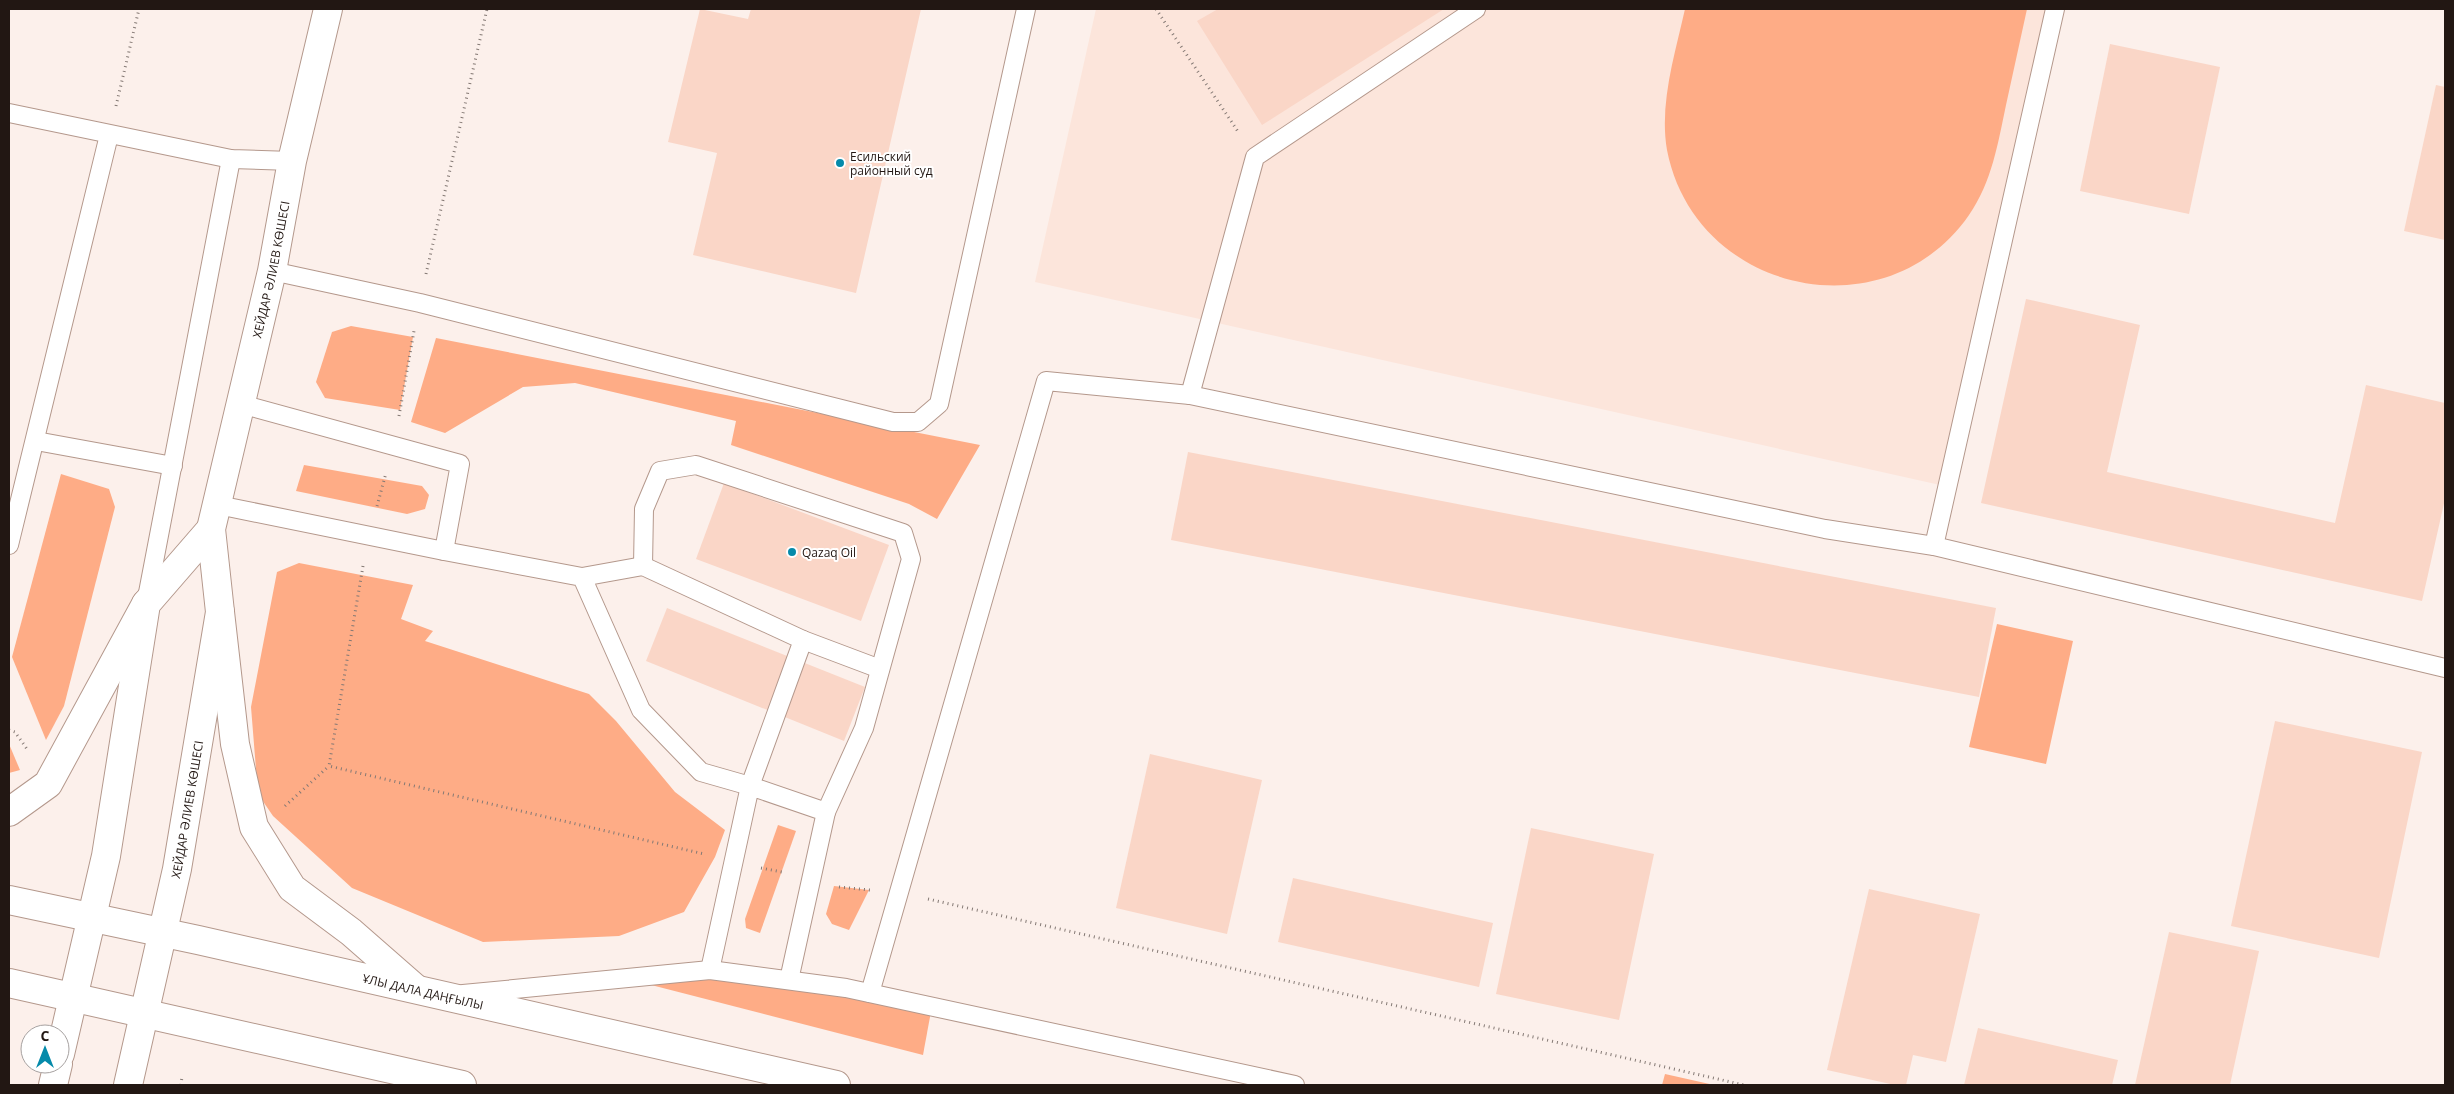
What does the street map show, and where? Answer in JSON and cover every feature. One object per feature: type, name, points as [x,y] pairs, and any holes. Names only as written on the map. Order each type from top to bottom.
[{"type":"main road","name":"ХЕЙДАР ӘЛИЕВ КӨШЕСІ","points":[[128,1085],[177,869],[220,612],[214,517],[272,271],[292,161],[328,9]]},
{"type":"main road","name":"ХЕЙДАР ӘЛИЕВ КӨШЕСІ","points":[[9,812],[48,784],[146,604],[214,517]]},
{"type":"main road","points":[[67,1024],[106,856],[146,604]]},
{"type":"main road","points":[[220,612],[235,744],[254,827],[292,888],[430,994]]},
{"type":"main road","name":"ҰЛЫ ДАЛА ДАҢҒЫЛЫ","points":[[9,900],[92,917],[836,1085]]},
{"type":"main road","points":[[9,982],[462,1085]]},
{"type":"lane","points":[[272,271],[420,303],[893,422],[918,422],[939,404],[1026,9]]},
{"type":"lane","points":[[1190,395],[1255,157],[1476,9]]},
{"type":"lane","points":[[1934,546],[2055,9]]},
{"type":"lane","points":[[9,113],[231,159],[292,161]]},
{"type":"lane","points":[[9,545],[36,441],[109,135]]},
{"type":"lane","points":[[146,604],[231,159]]},
{"type":"lane","points":[[870,993],[1046,381],[1190,395],[1825,529],[1934,546],[2445,668]]},
{"type":"lane","points":[[241,404],[460,464],[444,551]]},
{"type":"lane","points":[[36,441],[173,466]]},
{"type":"lane","points":[[643,566],[644,509],[660,471],[696,465],[903,533],[912,559],[864,728],[826,812],[789,980]]},
{"type":"lane","points":[[214,517],[369,535],[582,577],[643,566],[803,640],[880,669]]},
{"type":"lane","points":[[582,577],[641,710],[701,772],[750,786],[826,812]]},
{"type":"lane","points":[[710,970],[750,786],[803,640]]},
{"type":"lane","points":[[430,994],[710,970],[870,993],[1295,1085]]},
{"type":"path","points":[[109,135],[139,9]]},
{"type":"path","points":[[280,810],[329,766],[369,535],[393,446],[420,303],[487,9]]},
{"type":"path","points":[[1156,9],[1255,157]]},
{"type":"path","points":[[9,730],[15,732],[32,756]]},
{"type":"path","points":[[329,766],[834,886],[899,892],[1744,1085]]},
{"type":"path","points":[[181,1085],[182,1076]]},
{"type":"shaded area","points":[[1096,9],[2047,9],[1940,485],[1035,282]]},
{"type":"shaded area","points":[[1685,9],[2027,9],[1993,162],[1989,176],[1969,215],[1933,253],[1891,276],[1844,285],[1797,282],[1753,265],[1714,238],[1685,199],[1667,150],[1665,115],[1669,79]]},
{"type":"shaded area","points":[[351,326],[413,337],[400,410],[325,398],[316,382],[332,332]]},
{"type":"shaded area","points":[[436,338],[980,445],[937,519],[909,504],[731,445],[736,421],[575,383],[523,387],[445,433],[411,422]]},
{"type":"shaded area","points":[[304,465],[422,486],[429,495],[425,509],[407,514],[296,491]]},
{"type":"shaded area","points":[[61,474],[109,489],[115,507],[64,706],[46,740],[12,657]]},
{"type":"shaded area","points":[[299,563],[413,585],[401,619],[433,631],[425,641],[589,694],[616,721],[675,792],[725,830],[715,857],[684,912],[619,936],[483,942],[352,888],[273,816],[258,794],[251,707],[277,572]]},
{"type":"shaded area","points":[[1997,624],[2073,641],[2046,764],[1969,747]]},
{"type":"shaded area","points":[[9,744],[20,770],[9,773]]},
{"type":"shaded area","points":[[778,825],[796,831],[760,933],[746,928],[745,919]]},
{"type":"shaded area","points":[[834,886],[869,890],[849,930],[832,924],[826,914]]},
{"type":"shaded area","points":[[710,970],[932,1006],[923,1055],[624,978]]},
{"type":"shaded area","points":[[1665,1074],[1714,1085],[1662,1085]]},
{"type":"building","points":[[700,9],[748,19],[751,9],[921,9],[856,293],[693,255],[717,153],[668,142]]},
{"type":"building","points":[[1218,9],[1444,9],[1262,125],[1197,21]]},
{"type":"building","points":[[2110,44],[2220,67],[2189,214],[2080,191]]},
{"type":"building","points":[[2436,85],[2445,87],[2445,240],[2404,231]]},
{"type":"building","points":[[2026,299],[2140,325],[2107,472],[2335,523],[2366,385],[2445,403],[2445,499],[2422,601],[1981,503]]},
{"type":"building","points":[[1188,452],[1996,608],[1979,697],[1171,540]]},
{"type":"building","name":"Qazaq Oil","points":[[724,483],[889,545],[861,621],[696,559]]},
{"type":"building","points":[[667,608],[865,687],[844,741],[646,661]]},
{"type":"building","points":[[2275,721],[2422,752],[2379,958],[2231,926]]},
{"type":"building","points":[[1150,754],[1262,780],[1227,934],[1116,908]]},
{"type":"building","points":[[1531,828],[1654,854],[1619,1020],[1496,994]]},
{"type":"building","points":[[1293,878],[1493,923],[1479,987],[1278,942]]},
{"type":"building","points":[[1869,889],[1980,914],[1946,1062],[1913,1055],[1906,1085],[1895,1085],[1827,1070]]},
{"type":"building","points":[[2169,932],[2259,951],[2230,1085],[2135,1085]]},
{"type":"building","points":[[1978,1028],[2118,1060],[2112,1085],[1964,1085]]},
{"type":"place","name":"Есильский районный суд","points":[[840,163]]},
{"type":"place","name":"Qazaq Oil","points":[[792,552]]}]
